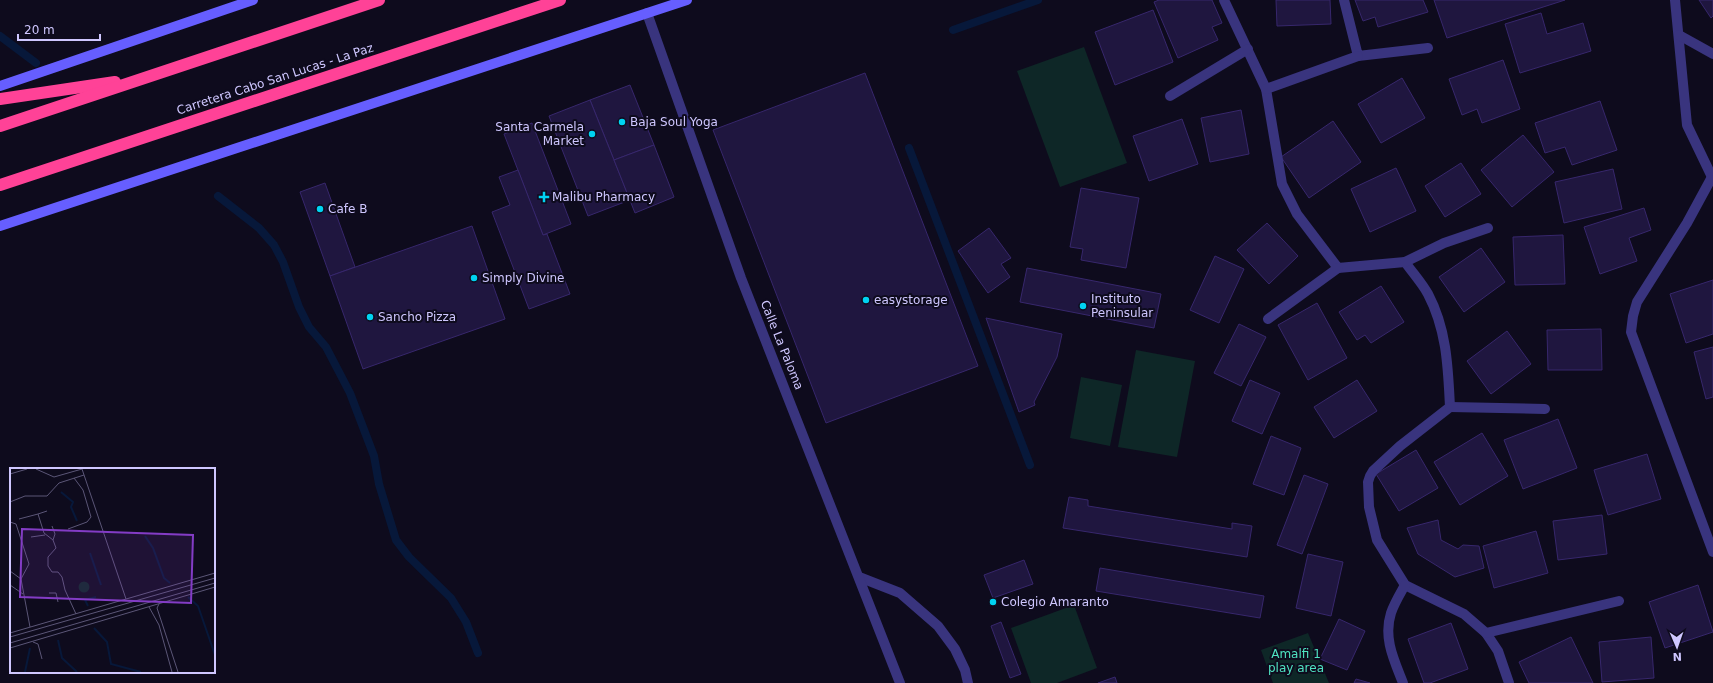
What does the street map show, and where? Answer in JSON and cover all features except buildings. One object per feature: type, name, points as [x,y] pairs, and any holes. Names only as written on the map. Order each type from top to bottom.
[{"type":"highway","points":[[0,126],[379,0]]},
{"type":"highway","name":"Carretera Cabo San Lucas - La Paz","points":[[0,185],[560,0]]},
{"type":"highway","points":[[0,99],[148,77]]},
{"type":"main road","points":[[0,86],[253,0]]},
{"type":"main road","points":[[0,226],[687,0]]},
{"type":"street","points":[[1224,0],[1266,89],[1282,184],[1297,214],[1338,268]]},
{"type":"street","points":[[1344,0],[1358,56]]},
{"type":"street","points":[[1675,0],[1687,125],[1712,177],[1687,223],[1637,302],[1631,332],[1713,552]]},
{"type":"street","name":"Calle La Paloma","points":[[647,13],[741,278],[900,683]]},
{"type":"street","points":[[1679,35],[1713,54]]},
{"type":"street","points":[[1266,89],[1358,56],[1428,48]]},
{"type":"street","points":[[1170,96],[1248,49]]},
{"type":"street","points":[[1268,319],[1338,268],[1405,262],[1444,243],[1488,228]]},
{"type":"street","points":[[1405,262],[1428,293],[1438,318],[1448,360],[1450,407]]},
{"type":"street","points":[[1509,683],[1498,651],[1486,633],[1464,614],[1405,585],[1377,540],[1369,507],[1370,476],[1373,471],[1400,446],[1450,407],[1545,409]]},
{"type":"street","points":[[859,577],[900,593],[938,626],[955,649],[965,670],[968,683]]},
{"type":"street","points":[[1403,683],[1388,645],[1388,630],[1391,613],[1405,585]]},
{"type":"street","points":[[1486,633],[1619,601]]},
{"type":"green space","points":[[1084,47],[1127,163],[1060,187],[1017,71]]},
{"type":"green space","points":[[1136,350],[1195,361],[1177,457],[1118,447]]},
{"type":"green space","points":[[1081,377],[1122,385],[1110,446],[1070,438]]},
{"type":"green space","points":[[1074,605],[1097,668],[1057,683],[1031,683],[1011,628]]},
{"type":"green space","name":"Amalfi 1 play area","points":[[1308,633],[1329,683],[1273,683],[1261,650]]},
{"type":"waterway","points":[[953,30],[1038,0]]},
{"type":"waterway","points":[[0,36],[36,63]]},
{"type":"waterway","points":[[909,148],[1030,465]]},
{"type":"waterway","points":[[218,196],[259,228],[274,245],[283,262],[299,307],[309,327],[326,347],[350,393],[374,456],[379,484],[396,540],[409,557],[451,598],[466,622],[478,653]]},
{"type":"place","name":"Baja Soul Yoga","points":[[622,122]]},
{"type":"place","name":"Santa Carmela Market","points":[[592,134]]},
{"type":"place","name":"Malibu Pharmacy","points":[[544,197]]},
{"type":"place","name":"Cafe B","points":[[320,209]]},
{"type":"place","name":"Simply Divine","points":[[474,278]]},
{"type":"place","name":"easystorage","points":[[866,300]]},
{"type":"place","name":"Instituto Peninsular","points":[[1083,306]]},
{"type":"place","name":"Sancho Pizza","points":[[370,317]]},
{"type":"place","name":"Colegio Amaranto","points":[[993,602]]}]
